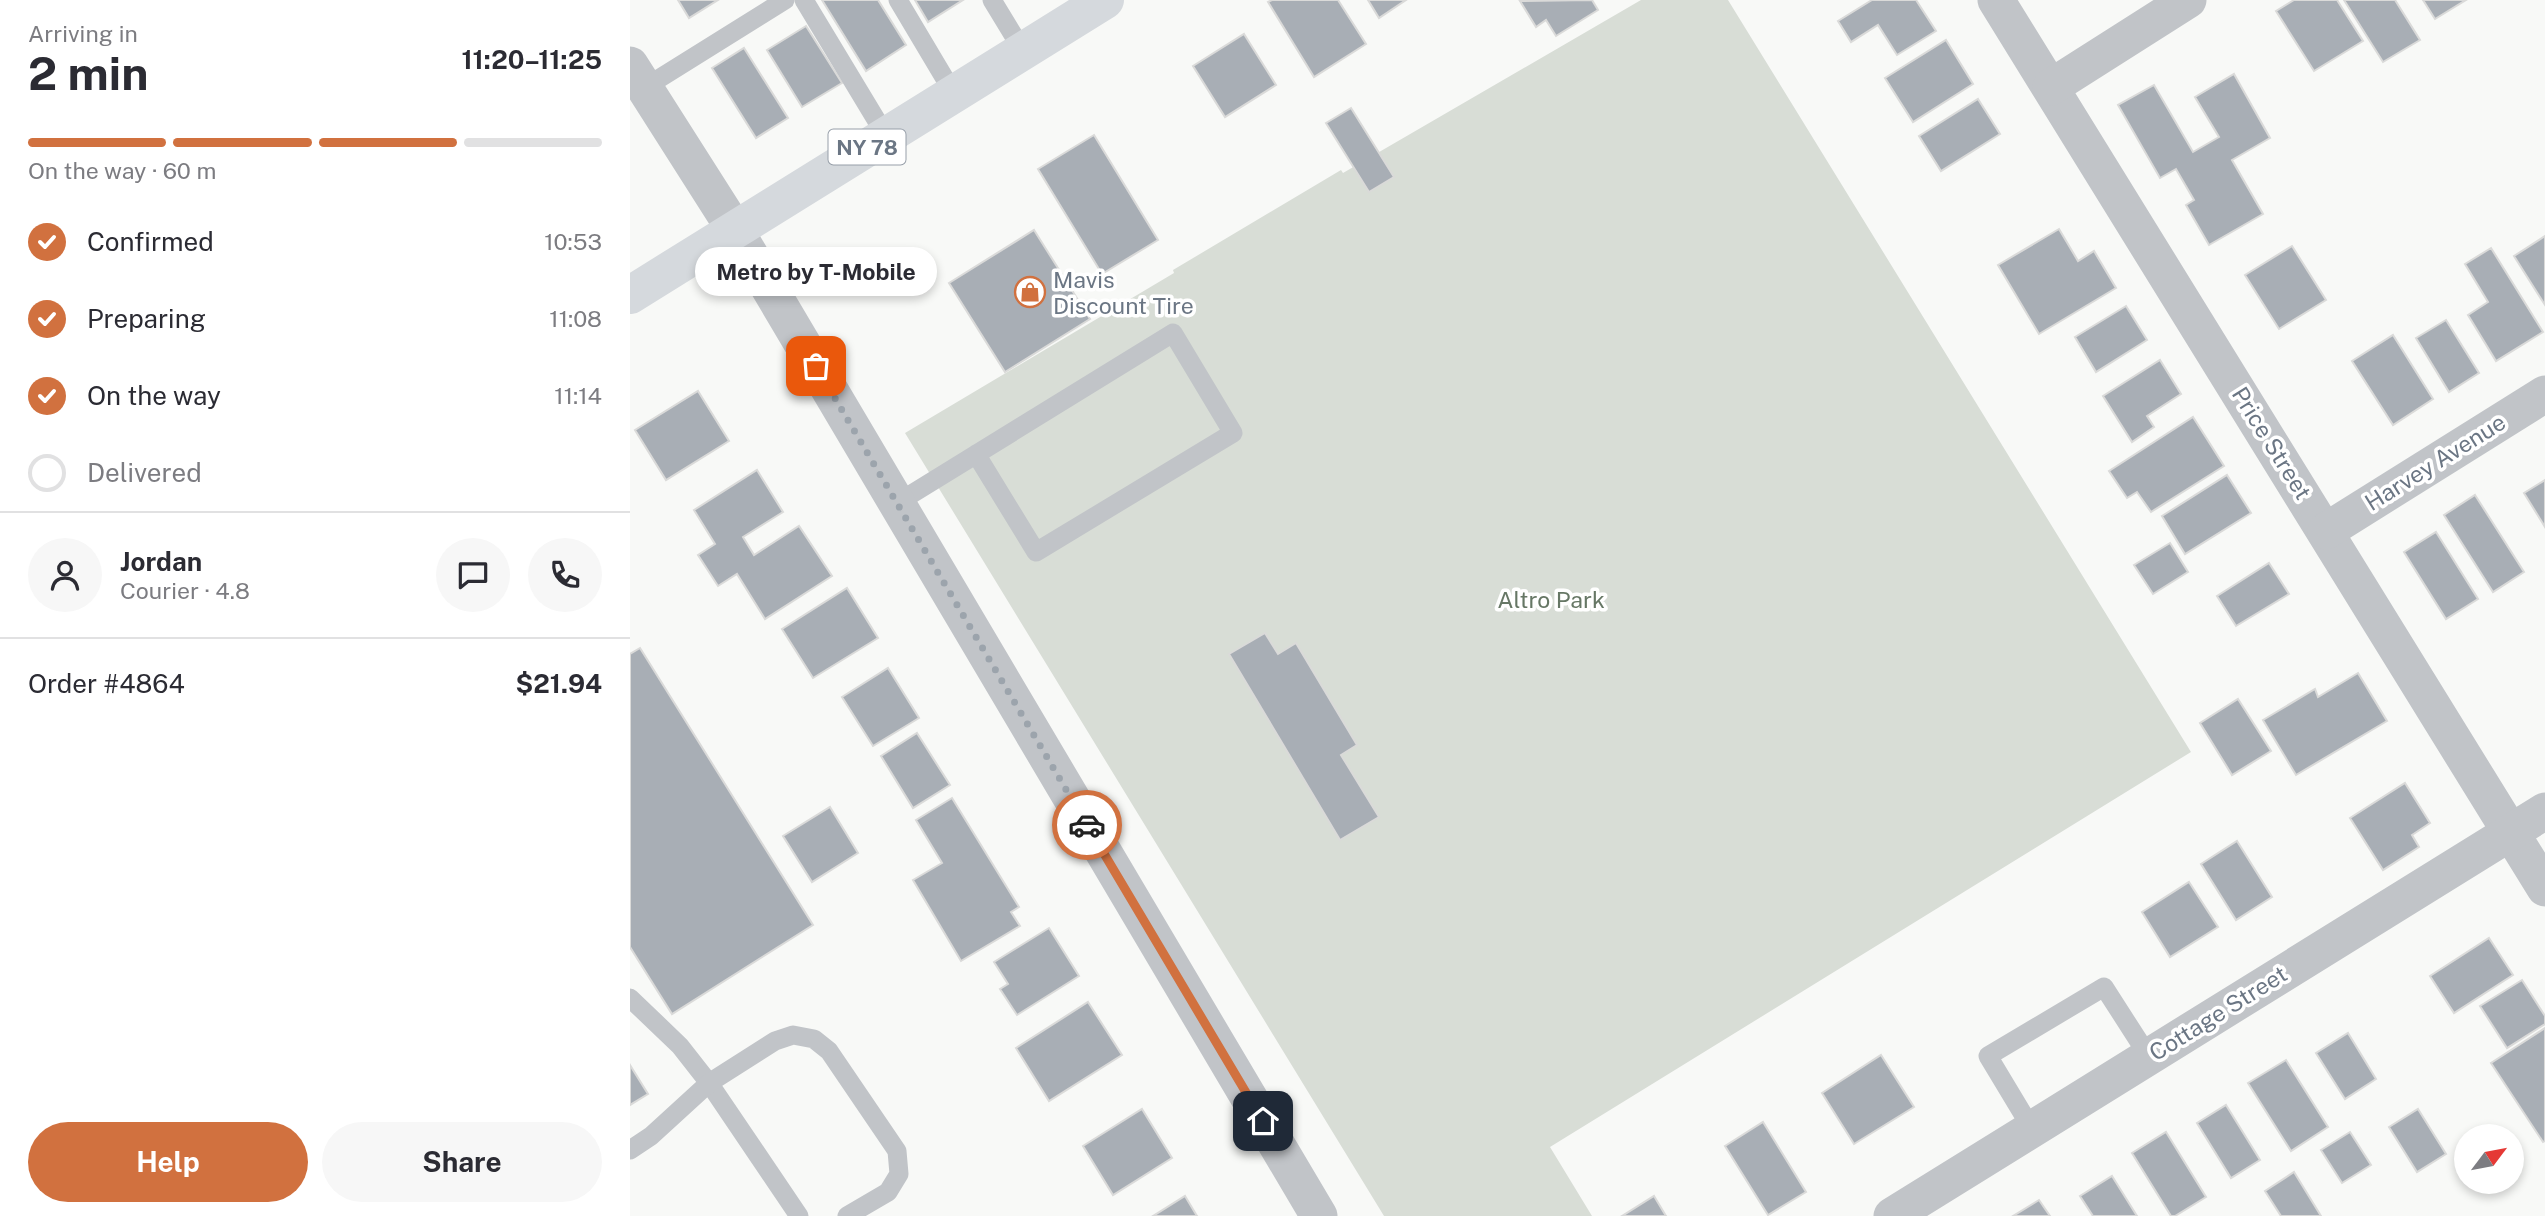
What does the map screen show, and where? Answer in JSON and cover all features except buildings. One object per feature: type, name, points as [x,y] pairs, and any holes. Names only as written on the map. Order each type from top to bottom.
[{"type":"highway","name":"NY 78","points":[[630,295],[1105,0]]},
{"type":"street","name":"Price Street","points":[[1996,0],[2545,887]]},
{"type":"street","points":[[2051,87],[2189,0]]},
{"type":"street","points":[[637,77],[735,230],[1319,1216]]},
{"type":"street","name":"Harvey Avenue","points":[[2326,531],[2545,394]]},
{"type":"street","name":"Cottage Street","points":[[1892,1216],[2545,811]]},
{"type":"lane","points":[[637,77],[785,0]]},
{"type":"lane","points":[[804,0],[886,136]]},
{"type":"lane","points":[[898,0],[954,94]]},
{"type":"lane","points":[[992,0],[1023,51]]},
{"type":"lane","points":[[897,503],[976,454],[1172,333],[1233,433],[1035,552],[976,454]]},
{"type":"lane","points":[[2032,1129],[1988,1056],[2104,987],[2149,1057]]},
{"type":"lane","points":[[630,998],[680,1046],[709,1083],[799,1216]]},
{"type":"lane","points":[[630,1150],[651,1136],[709,1083],[775,1041],[793,1035],[814,1039],[829,1051],[897,1151],[899,1174],[888,1192],[847,1216]]},
{"type":"green space","name":"Altro Park","points":[[1641,0],[1728,0],[2191,752],[1550,1147],[1592,1216],[1384,1216],[905,433],[1341,170],[1343,173]]},
{"type":"way so far","points":[[816,366],[1087,825]]},
{"type":"place","name":"Mavis Discount Tire","points":[[1030,292]]},
{"type":"place","name":"Metro by T-Mobile","points":[[816,366]]},
{"type":"route","points":[[1087,825],[1263,1121]]}]
